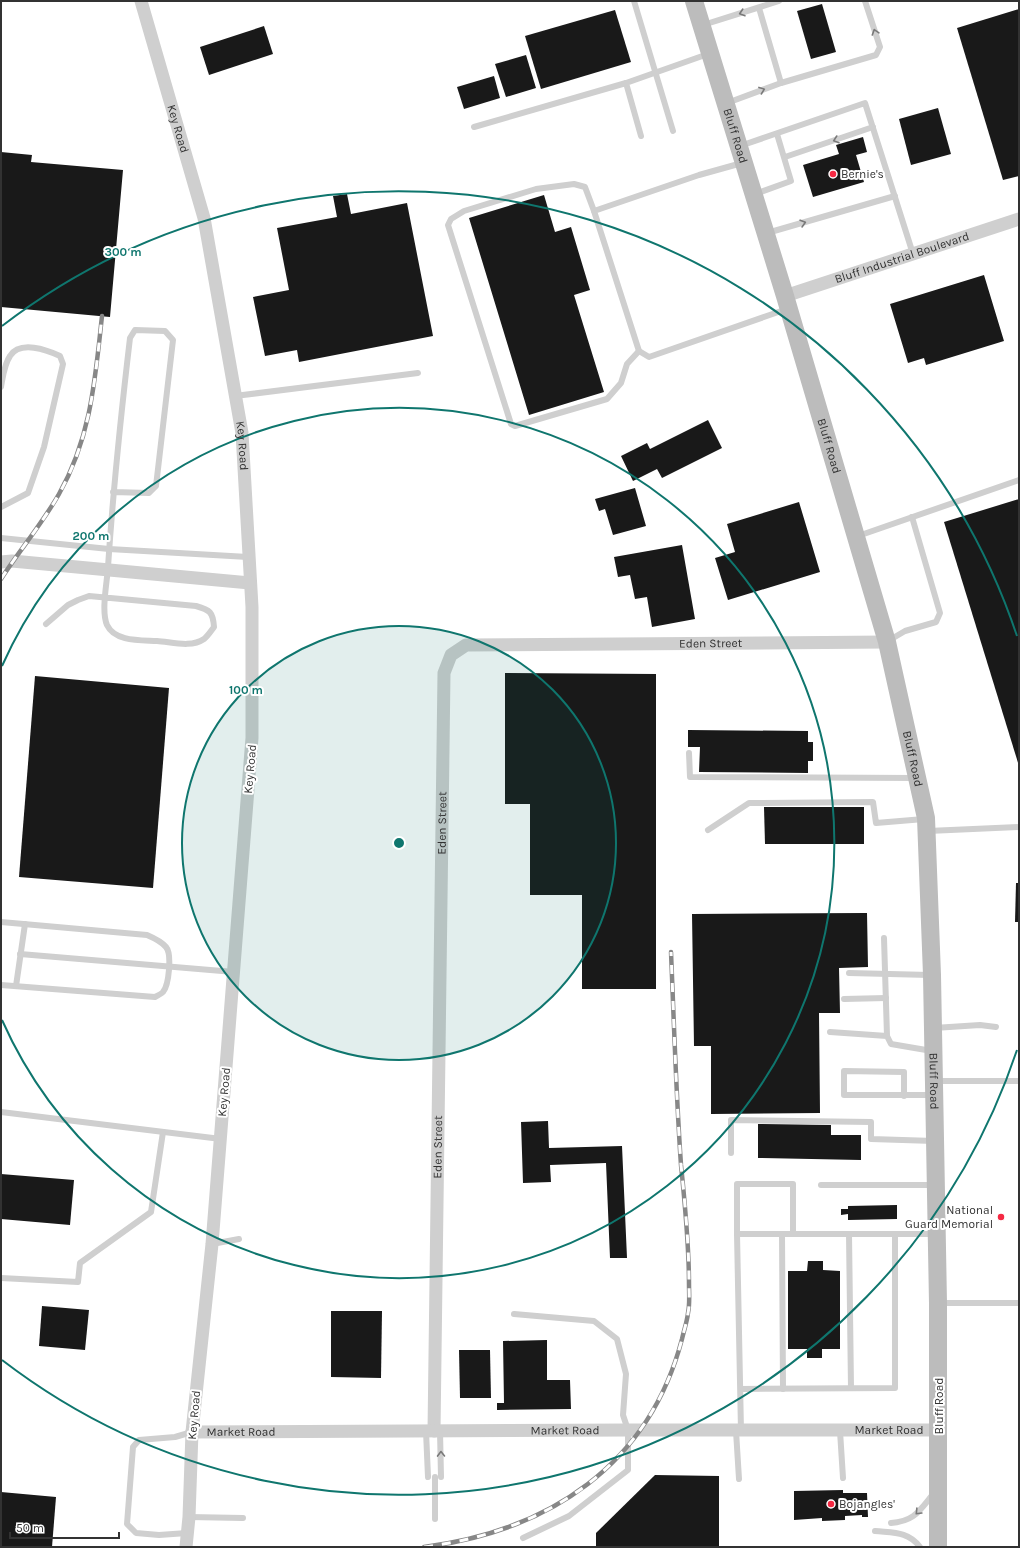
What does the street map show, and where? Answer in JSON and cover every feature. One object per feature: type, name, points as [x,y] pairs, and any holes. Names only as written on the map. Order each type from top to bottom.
[{"type":"main road","name":"Bluff Road","points":[[694,1],[787,302],[887,642],[918,778],[926,825],[932,975],[937,1234],[939,1430],[938,1547]]},
{"type":"street","name":"Key Road","points":[[142,1],[204,218],[242,433],[252,607],[252,738],[212,1244],[192,1432],[189,1517],[186,1547]]},
{"type":"street","name":"Bluff Industrial Boulevard","points":[[787,302],[913,254],[1019,219]]},
{"type":"street","points":[[1,562],[12,561],[250,583]]},
{"type":"street","name":"Eden Street","points":[[434,1431],[444,673],[451,655],[466,645],[887,642]]},
{"type":"street","name":"Market Road","points":[[192,1432],[939,1430]]},
{"type":"lane","points":[[634,1],[673,130]]},
{"type":"lane","points":[[701,26],[779,1]]},
{"type":"lane","points":[[726,104],[781,83],[876,55],[880,47],[865,1]]},
{"type":"lane","points":[[759,8],[781,83]]},
{"type":"lane","points":[[474,126],[626,83],[710,54]]},
{"type":"lane","points":[[626,83],[641,136]]},
{"type":"lane","points":[[594,211],[699,175],[741,155],[777,134],[865,103],[913,254]]},
{"type":"lane","points":[[785,157],[873,127]]},
{"type":"lane","points":[[754,195],[791,181],[777,134]]},
{"type":"lane","points":[[639,351],[626,364],[621,382],[607,399],[515,426],[511,424],[448,225],[451,219],[464,211],[536,189],[574,184],[585,187],[639,351],[649,357],[787,302]]},
{"type":"lane","points":[[766,234],[895,196]]},
{"type":"lane","points":[[46,624],[68,605],[89,596],[105,599],[196,606],[208,609],[213,617],[214,627],[204,638],[194,644],[130,639],[118,635],[108,626],[105,614],[105,599],[113,492],[130,338],[135,330],[165,331],[173,340],[156,486],[149,493],[113,492]]},
{"type":"lane","points":[[1,387],[5,368],[11,354],[23,348],[44,349],[60,356],[63,364],[44,446],[28,493],[1,507]]},
{"type":"lane","points":[[235,396],[418,373]]},
{"type":"lane","points":[[856,536],[1019,480]]},
{"type":"lane","points":[[887,642],[905,632],[936,622],[940,613],[912,517]]},
{"type":"lane","points":[[1,538],[109,549],[248,557]]},
{"type":"lane","points":[[689,753],[690,777],[918,778]]},
{"type":"lane","points":[[708,830],[749,803],[873,802],[876,822],[926,825],[1019,827]]},
{"type":"lane","points":[[1,922],[147,935],[158,940],[166,947],[169,954],[166,985],[162,993],[155,997],[1,985]]},
{"type":"lane","points":[[16,986],[25,924]]},
{"type":"lane","points":[[884,938],[887,1036],[892,1044],[933,1051]]},
{"type":"lane","points":[[20,954],[234,972]]},
{"type":"lane","points":[[849,974],[932,975]]},
{"type":"lane","points":[[844,999],[886,998]]},
{"type":"lane","points":[[933,1028],[980,1024],[996,1027]]},
{"type":"lane","points":[[830,1032],[887,1036]]},
{"type":"lane","points":[[904,1096],[904,1072],[844,1071],[844,1095],[904,1096],[934,1088],[1019,1081]]},
{"type":"lane","points":[[1,1112],[220,1139]]},
{"type":"lane","points":[[731,1153],[730,1120],[871,1122],[871,1139],[935,1141]]},
{"type":"lane","points":[[1,1278],[78,1282],[80,1263],[151,1212],[163,1132]]},
{"type":"lane","points":[[739,1479],[741,1388],[737,1184],[793,1184],[793,1234]]},
{"type":"lane","points":[[821,1185],[936,1185]]},
{"type":"lane","points":[[738,1234],[937,1234]]},
{"type":"lane","points":[[782,1234],[783,1388]]},
{"type":"lane","points":[[849,1234],[850,1388]]},
{"type":"lane","points":[[741,1388],[895,1388],[895,1234]]},
{"type":"lane","points":[[212,1244],[238,1239]]},
{"type":"lane","points":[[938,1303],[1019,1303]]},
{"type":"lane","points":[[514,1314],[594,1321],[617,1339],[626,1374],[623,1415],[628,1430],[628,1470],[569,1516],[524,1538]]},
{"type":"lane","points":[[840,1430],[842,1478]]},
{"type":"lane","points":[[434,1431],[435,1477]]},
{"type":"lane","points":[[434,1431],[435,1519]]},
{"type":"lane","points":[[187,1533],[159,1535],[136,1533],[127,1524],[133,1447],[140,1440],[175,1437],[192,1432]]},
{"type":"lane","points":[[891,1523],[902,1522],[913,1517],[938,1489]]},
{"type":"lane","points":[[189,1517],[243,1518]]},
{"type":"lane","points":[[875,1531],[904,1534],[913,1538],[920,1547]]},
{"type":"building","points":[[822,4],[836,52],[811,59],[797,11]]},
{"type":"building","points":[[1019,9],[1019,176],[1003,180],[957,28]]},
{"type":"building","points":[[615,10],[631,62],[541,89],[525,36]]},
{"type":"building","points":[[264,26],[273,54],[209,75],[200,47]]},
{"type":"building","points":[[526,55],[536,88],[506,97],[495,64]]},
{"type":"building","points":[[494,76],[500,98],[464,109],[457,87]]},
{"type":"building","points":[[938,108],[951,154],[911,165],[899,119]]},
{"type":"building","points":[[863,137],[867,152],[856,155],[864,182],[813,197],[803,165],[839,154],[836,145]]},
{"type":"building","points":[[1,152],[32,155],[31,162],[123,170],[110,317],[1,307]]},
{"type":"building","points":[[347,194],[351,214],[407,203],[433,336],[299,362],[297,350],[265,356],[253,297],[289,290],[277,228],[337,217],[333,196]]},
{"type":"building","points":[[544,195],[555,232],[571,227],[590,290],[574,295],[604,392],[529,415],[469,218]]},
{"type":"building","points":[[984,275],[1004,341],[926,365],[924,358],[908,363],[890,304]]},
{"type":"building","points":[[708,420],[722,448],[662,478],[657,469],[633,481],[621,456],[647,443],[650,449]]},
{"type":"building","points":[[635,488],[646,526],[613,535],[605,509],[599,511],[595,499]]},
{"type":"building","points":[[1019,499],[1019,766],[944,522]]},
{"type":"building","points":[[799,502],[820,572],[728,600],[715,558],[735,552],[727,524]]},
{"type":"building","points":[[682,545],[695,619],[652,627],[647,597],[635,599],[630,575],[618,577],[614,557]]},
{"type":"building","points":[[505,673],[656,674],[656,989],[582,989],[582,895],[530,895],[530,804],[505,804]]},
{"type":"building","points":[[35,676],[169,688],[153,888],[19,877]]},
{"type":"building","points":[[688,730],[808,731],[808,742],[813,742],[813,761],[808,761],[808,773],[699,772],[700,747],[688,747]]},
{"type":"building","points":[[764,807],[864,807],[864,844],[765,844]]},
{"type":"building","points":[[1016,883],[1019,883],[1019,922],[1015,922]]},
{"type":"building","points":[[867,913],[868,967],[839,968],[840,1013],[819,1013],[820,1113],[711,1114],[711,1046],[694,1046],[692,914]]},
{"type":"building","points":[[548,1121],[549,1148],[622,1146],[627,1258],[610,1258],[606,1163],[550,1165],[551,1182],[523,1183],[521,1122]]},
{"type":"building","points":[[758,1124],[831,1125],[831,1135],[861,1135],[861,1160],[758,1158]]},
{"type":"building","points":[[1,1174],[74,1180],[70,1225],[1,1219]]},
{"type":"building","points":[[897,1205],[897,1219],[848,1220],[848,1214],[841,1215],[841,1209],[848,1209],[848,1206]]},
{"type":"building","points":[[808,1261],[823,1261],[823,1270],[840,1271],[840,1349],[822,1349],[822,1358],[807,1358],[807,1349],[788,1349],[788,1271],[807,1271]]},
{"type":"building","points":[[42,1306],[89,1310],[85,1350],[39,1346]]},
{"type":"building","points":[[331,1311],[382,1311],[381,1378],[331,1377]]},
{"type":"building","points":[[547,1340],[547,1380],[570,1380],[571,1409],[497,1410],[497,1403],[504,1403],[503,1341]]},
{"type":"building","points":[[459,1350],[490,1350],[491,1398],[460,1398]]},
{"type":"building","points":[[655,1475],[719,1476],[719,1547],[596,1547],[596,1533]]},
{"type":"building","name":"Bojangles'","points":[[843,1490],[843,1493],[867,1493],[868,1517],[862,1517],[862,1515],[845,1516],[845,1520],[822,1521],[822,1518],[794,1520],[794,1491]]},
{"type":"building","points":[[1,1492],[56,1497],[52,1547],[1,1546]]},
{"type":"railway","points":[[1,579],[38,527],[59,494],[70,473],[85,430],[90,408],[102,316]]},
{"type":"railway","points":[[424,1547],[470,1539],[512,1525],[552,1507],[588,1484],[619,1456],[645,1422],[667,1383],[682,1339],[689,1306],[688,1239],[681,1165],[671,952]]},
{"type":"place","name":"Bernie's","points":[[833,174]]},
{"type":"place","name":"National Guard Memorial","points":[[1001,1217]]},
{"type":"place","name":"Bojangles'","points":[[831,1504]]}]
